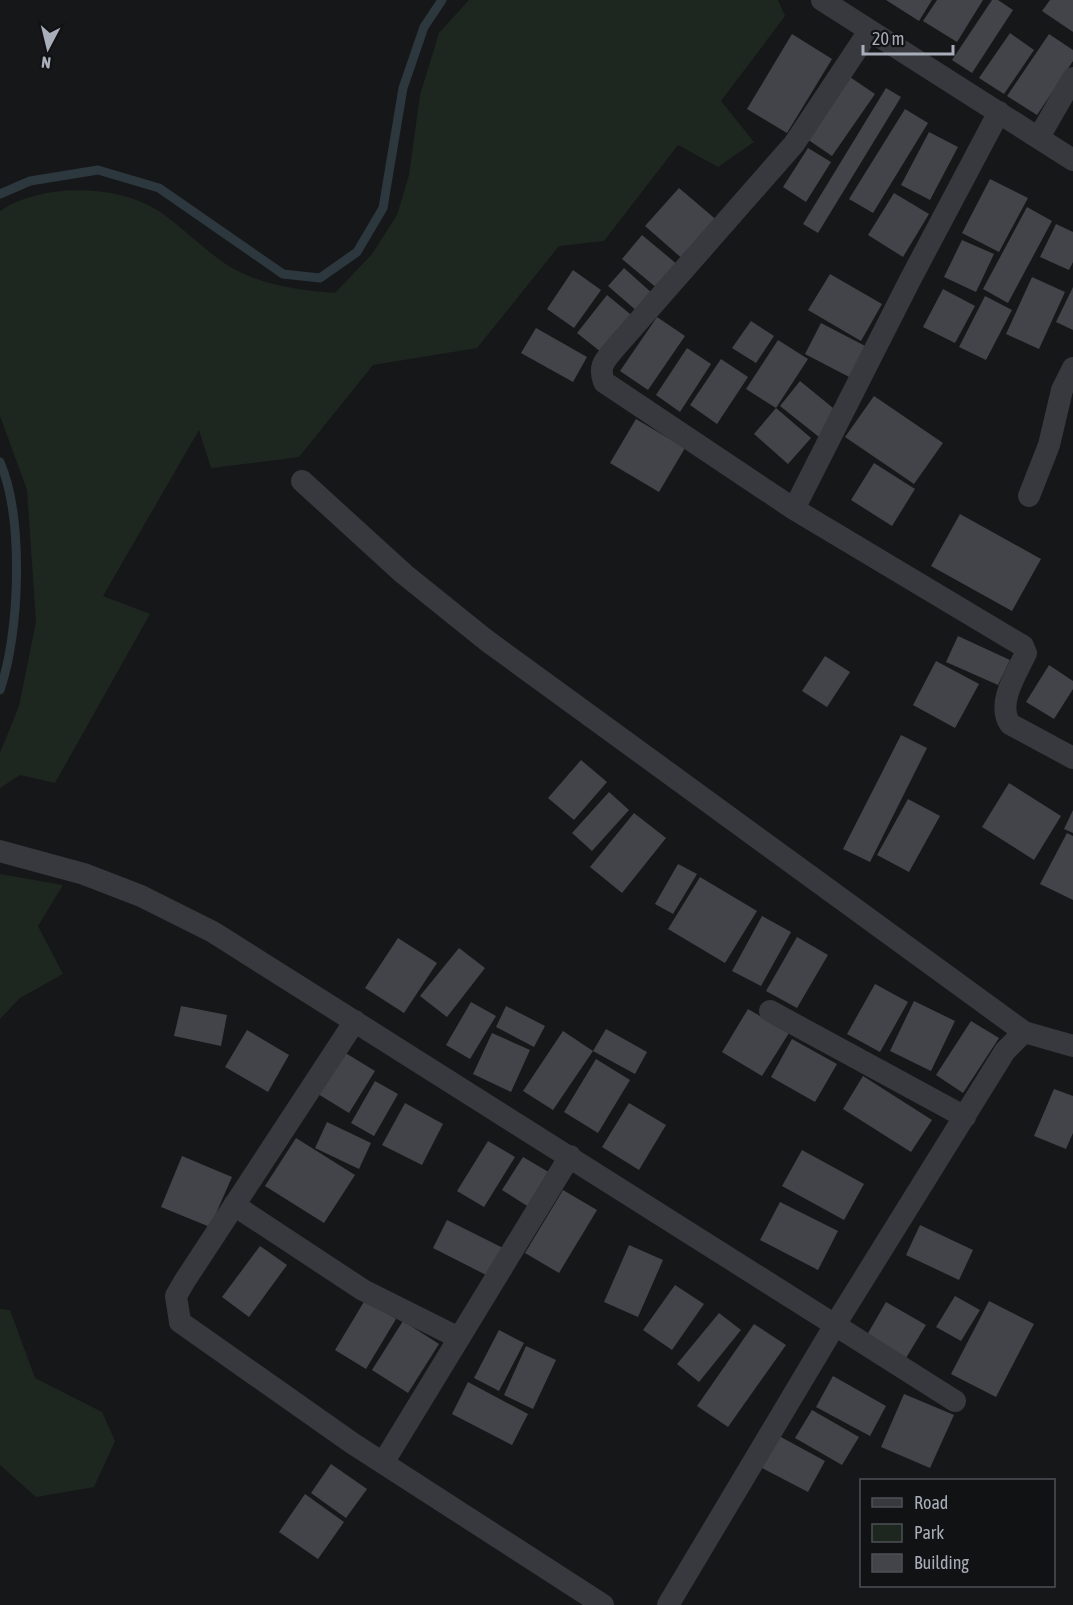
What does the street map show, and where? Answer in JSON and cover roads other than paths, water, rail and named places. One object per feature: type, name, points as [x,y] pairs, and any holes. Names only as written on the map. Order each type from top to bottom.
[{"type":"street","points":[[822,0],[1073,160]]},
{"type":"street","points":[[869,31],[794,144],[603,361],[600,371],[604,382],[794,509],[1023,646],[1026,652],[1005,704],[1005,716],[1010,724],[1073,759]]},
{"type":"street","points":[[1039,137],[1073,78]]},
{"type":"street","points":[[794,509],[910,280],[999,112]]},
{"type":"street","points":[[1029,496],[1048,445],[1062,390],[1073,368]]},
{"type":"street","points":[[302,480],[404,574],[486,640],[1024,1032],[1073,1046]]},
{"type":"street","points":[[0,851],[84,874],[141,896],[213,932],[955,1401]]},
{"type":"street","points":[[770,1011],[965,1117]]},
{"type":"street","points":[[355,1021],[176,1296],[180,1322],[383,1463],[603,1605]]},
{"type":"street","points":[[668,1605],[835,1325],[1005,1051],[1024,1032]]},
{"type":"street","points":[[383,1463],[570,1156]]},
{"type":"street","points":[[234,1205],[363,1290],[459,1338]]},
{"type":"waterway","points":[[0,194],[30,181],[98,170],[159,188],[283,274],[320,278],[357,252],[383,208],[403,88],[424,27],[442,0]]},
{"type":"waterway","points":[[0,462],[8,486],[16,544],[12,638],[0,690]]}]
